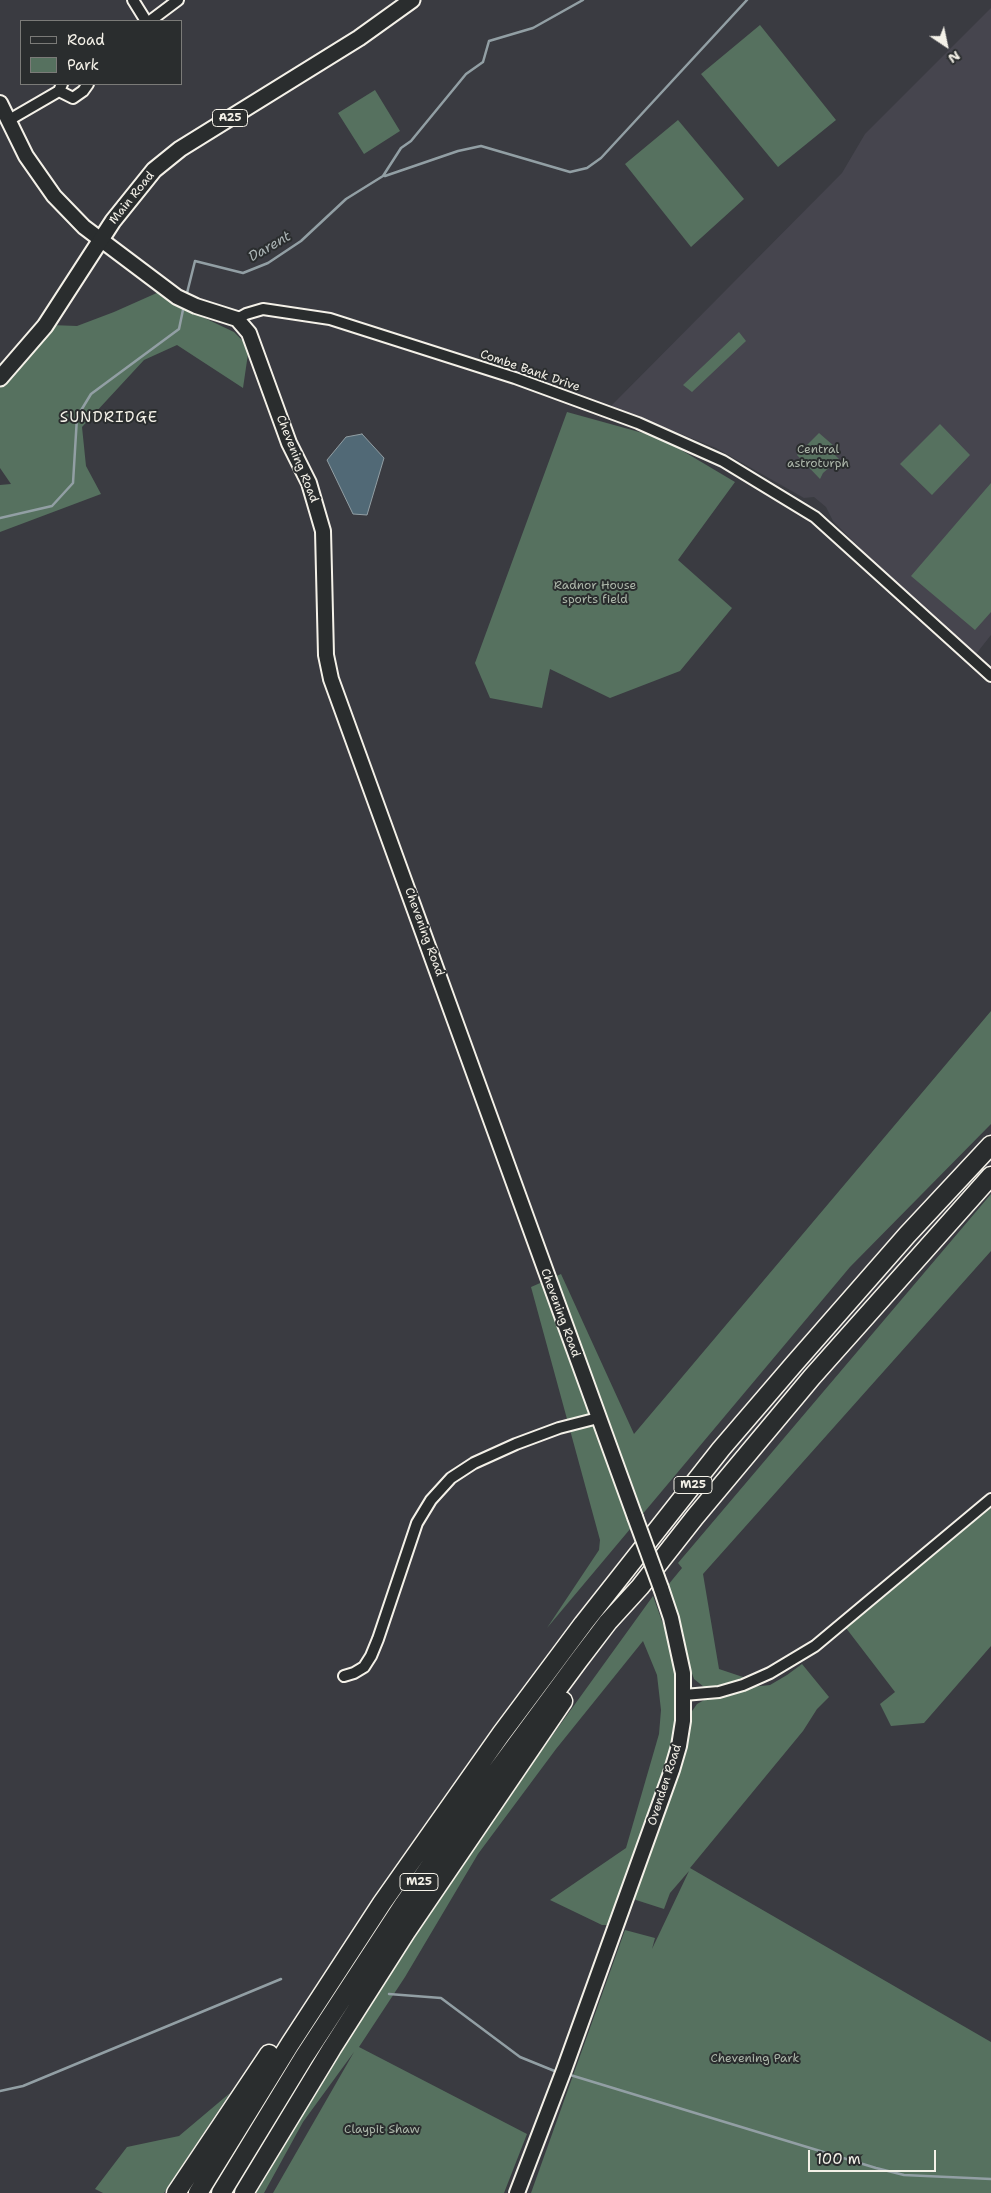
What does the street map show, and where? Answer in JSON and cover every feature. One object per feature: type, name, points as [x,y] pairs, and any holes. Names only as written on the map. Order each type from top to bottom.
[{"type":"highway","name":"M25","points":[[198,2193],[304,2021],[421,1846],[583,1624],[721,1449],[868,1278],[991,1145]]},
{"type":"highway","name":"M25","points":[[221,2193],[328,2019],[441,1851],[567,1675],[608,1622],[640,1587],[719,1488],[812,1377],[991,1176]]},
{"type":"highway","name":"M25","points":[[244,2193],[332,2048],[451,1863],[602,1646],[640,1587]]},
{"type":"highway","name":"M25","points":[[176,2193],[244,2094],[355,1922],[373,1898],[421,1846]]},
{"type":"main road","name":"Main Road","points":[[0,378],[46,326],[100,239],[142,183],[164,161],[359,38],[412,0]]},
{"type":"main road","points":[[0,104],[26,156],[54,196],[84,227],[177,296],[196,306],[237,320]]},
{"type":"main road","name":"Chevening Road","points":[[237,320],[249,333],[290,443],[309,483],[324,531],[326,655],[331,679],[435,959],[598,1418],[661,1588],[679,1652],[684,1695]]},
{"type":"main road","name":"Ovenden Road","points":[[517,2193],[567,2061],[672,1770],[683,1721],[684,1695]]},
{"type":"street","points":[[133,0],[147,20]]},
{"type":"street","points":[[149,20],[178,0]]},
{"type":"street","points":[[9,120],[61,87],[73,98],[83,91],[87,85]]},
{"type":"street","name":"Combe Bank Drive","points":[[237,320],[246,314],[263,309],[330,319],[515,378],[638,423],[723,461],[801,509],[840,539],[991,676]]},
{"type":"street","points":[[344,1676],[354,1673],[364,1666],[370,1656],[381,1630],[418,1523],[431,1500],[451,1478],[474,1463],[516,1444],[559,1428],[598,1418]]},
{"type":"street","points":[[684,1695],[719,1692],[743,1685],[770,1673],[815,1646],[991,1499]]},
{"type":"shaded area","points":[[991,8],[991,635],[976,654],[883,571],[833,521],[826,507],[814,497],[804,498],[716,448],[611,406],[842,173],[865,134]]},
{"type":"green space","points":[[760,25],[836,120],[778,167],[701,74]]},
{"type":"green space","points":[[375,90],[400,131],[364,154],[338,113]]},
{"type":"green space","points":[[678,120],[744,199],[691,247],[625,164]]},
{"type":"green space","points":[[159,292],[194,313],[234,332],[249,347],[243,388],[177,345],[144,360],[82,427],[86,466],[101,494],[0,532],[0,485],[11,484],[0,468],[0,388],[51,325],[77,326]]},
{"type":"green space","points":[[739,332],[746,341],[692,392],[683,385]]},
{"type":"green space","name":"Radnor House sports field","points":[[567,412],[661,438],[735,482],[678,560],[732,608],[680,671],[610,698],[550,669],[542,708],[490,698],[475,663]]},
{"type":"green space","points":[[940,424],[970,455],[932,495],[900,464]]},
{"type":"green space","name":"Central astroturph","points":[[819,433],[834,446],[830,450],[839,459],[823,473],[820,479],[797,455]]},
{"type":"green space","points":[[991,483],[991,612],[975,630],[911,576]]},
{"type":"green space","points":[[991,1011],[991,1124],[850,1267],[547,1628],[599,1550],[600,1540],[531,1287],[561,1274],[634,1434]]},
{"type":"green space","points":[[991,1194],[991,1251],[703,1574],[719,1669],[746,1678],[720,1689],[704,1687],[694,1679],[690,1668],[668,1585],[682,1568],[678,1563]]},
{"type":"green space","points":[[991,1507],[991,1646],[924,1723],[891,1726],[880,1704],[895,1692],[846,1628]]},
{"type":"green space","name":"Claypit Shaw","points":[[653,1596],[672,1649],[677,1672],[678,1710],[675,1742],[610,1925],[602,1925],[550,1900],[626,1848],[659,1734],[661,1710],[657,1675],[643,1641],[556,1749],[478,1854],[405,1977],[359,2047],[527,2134],[504,2193],[273,2193],[354,2052],[303,2122],[264,2193],[256,2193],[374,1997],[539,1754]]},
{"type":"green space","name":"Chevening Park","points":[[802,1664],[829,1697],[817,1709],[803,1731],[690,1868],[991,2042],[991,2193],[531,2193],[625,1930],[655,1938],[652,1949],[689,1871],[670,1893],[664,1909],[633,1899],[690,1714],[697,1704],[706,1699],[724,1696],[751,1687],[770,1685]]},
{"type":"green space","points":[[230,2093],[164,2193],[103,2193],[95,2189],[127,2147],[179,2136]]},
{"type":"water","points":[[362,434],[384,458],[367,515],[353,514],[327,460],[346,437]]},
{"type":"waterway","name":"Darent","points":[[186,297],[195,261],[243,273],[268,263],[301,241],[346,199],[383,176],[401,148],[411,141],[466,74],[483,62],[489,41],[533,28],[583,0]]},
{"type":"waterway","points":[[385,176],[458,151],[481,146],[570,172],[587,168],[601,158],[747,0]]},
{"type":"waterway","name":"Darent","points":[[0,518],[52,506],[73,483],[77,417],[91,394],[179,329],[184,305]]},
{"type":"waterway","points":[[0,2091],[23,2086],[281,1979]]},
{"type":"waterway","points":[[389,1994],[441,1998],[520,2057],[557,2072]]},
{"type":"waterway","points":[[567,2074],[904,2175],[991,2179]]},
{"type":"district","name":"SUNDRIDGE","points":[[109,418]]}]
